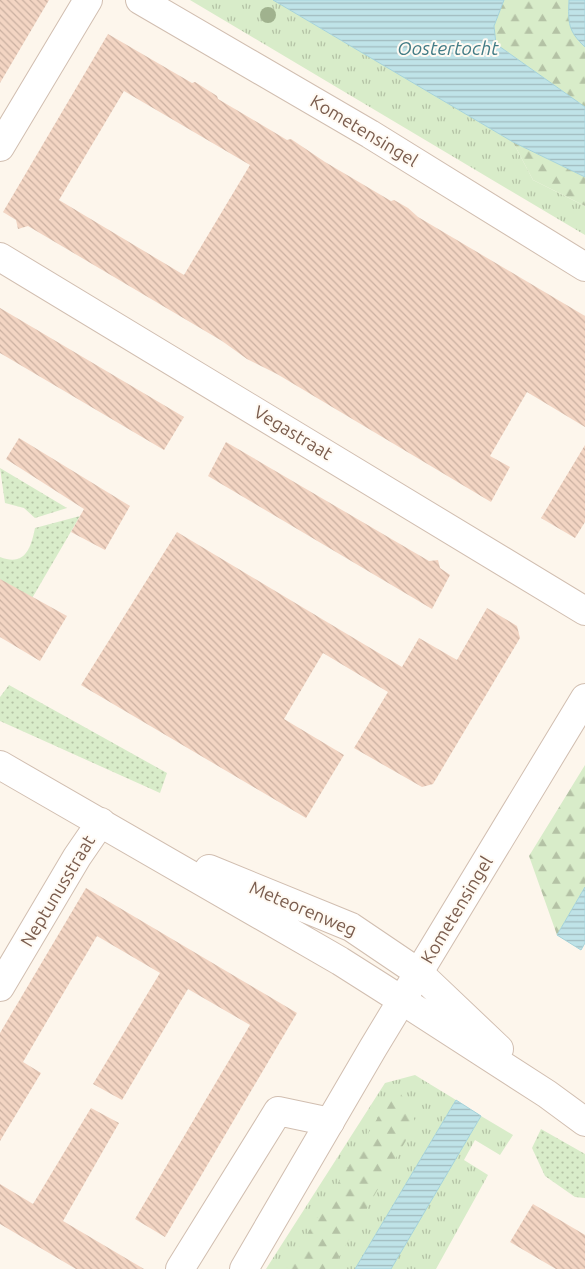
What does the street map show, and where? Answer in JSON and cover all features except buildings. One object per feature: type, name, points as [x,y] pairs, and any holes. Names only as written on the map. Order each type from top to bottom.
[{"type":"street","points":[[0,147],[88,0]]},
{"type":"street","name":"Kometensingel","points":[[140,0],[370,134],[585,267]]},
{"type":"street","name":"Vegastraat","points":[[0,257],[585,611]]},
{"type":"street","name":"Kometensingel","points":[[244,1269],[330,1122],[585,698]]},
{"type":"street","name":"Meteorenweg","points":[[0,765],[340,961],[547,1094],[585,1122]]},
{"type":"street","name":"Meteorenweg","points":[[101,822],[351,927],[420,974],[547,1094]]},
{"type":"street","name":"Neptunusstraat","points":[[0,987],[101,822]]},
{"type":"street","points":[[180,1269],[278,1111],[330,1122]]},
{"type":"green space","points":[[190,0],[273,0],[513,142],[533,180],[585,206],[585,235]]},
{"type":"green space","points":[[504,0],[569,0],[570,26],[575,36],[585,47],[585,107],[496,44],[494,26]]},
{"type":"green space","points":[[513,142],[585,177],[585,206],[533,180]]},
{"type":"green space","points":[[0,468],[67,508],[35,518],[24,508],[5,503]]},
{"type":"green space","points":[[80,516],[31,600],[0,579],[0,557],[15,560],[25,554],[29,549],[35,528]]},
{"type":"green space","points":[[9,685],[167,773],[160,793],[0,721],[0,697]]},
{"type":"green space","points":[[585,765],[585,887],[557,935],[529,856]]},
{"type":"green space","points":[[415,1075],[456,1100],[355,1269],[266,1269],[385,1083]]},
{"type":"green space","points":[[397,1086],[416,1123],[332,1269],[286,1269]]},
{"type":"green space","points":[[481,1116],[513,1135],[500,1155],[475,1140],[464,1160],[488,1175],[436,1269],[389,1269]]},
{"type":"green space","points":[[541,1129],[585,1154],[585,1198],[575,1197],[545,1176],[532,1148]]},
{"type":"water","name":"Oostertocht","points":[[273,0],[504,0],[494,26],[496,44],[585,107],[585,177],[513,142]]},
{"type":"water","points":[[569,0],[585,0],[585,47],[575,36],[570,26]]},
{"type":"water","points":[[585,887],[585,943],[581,950],[557,935]]},
{"type":"water","points":[[456,1100],[481,1116],[391,1269],[355,1269]]}]
